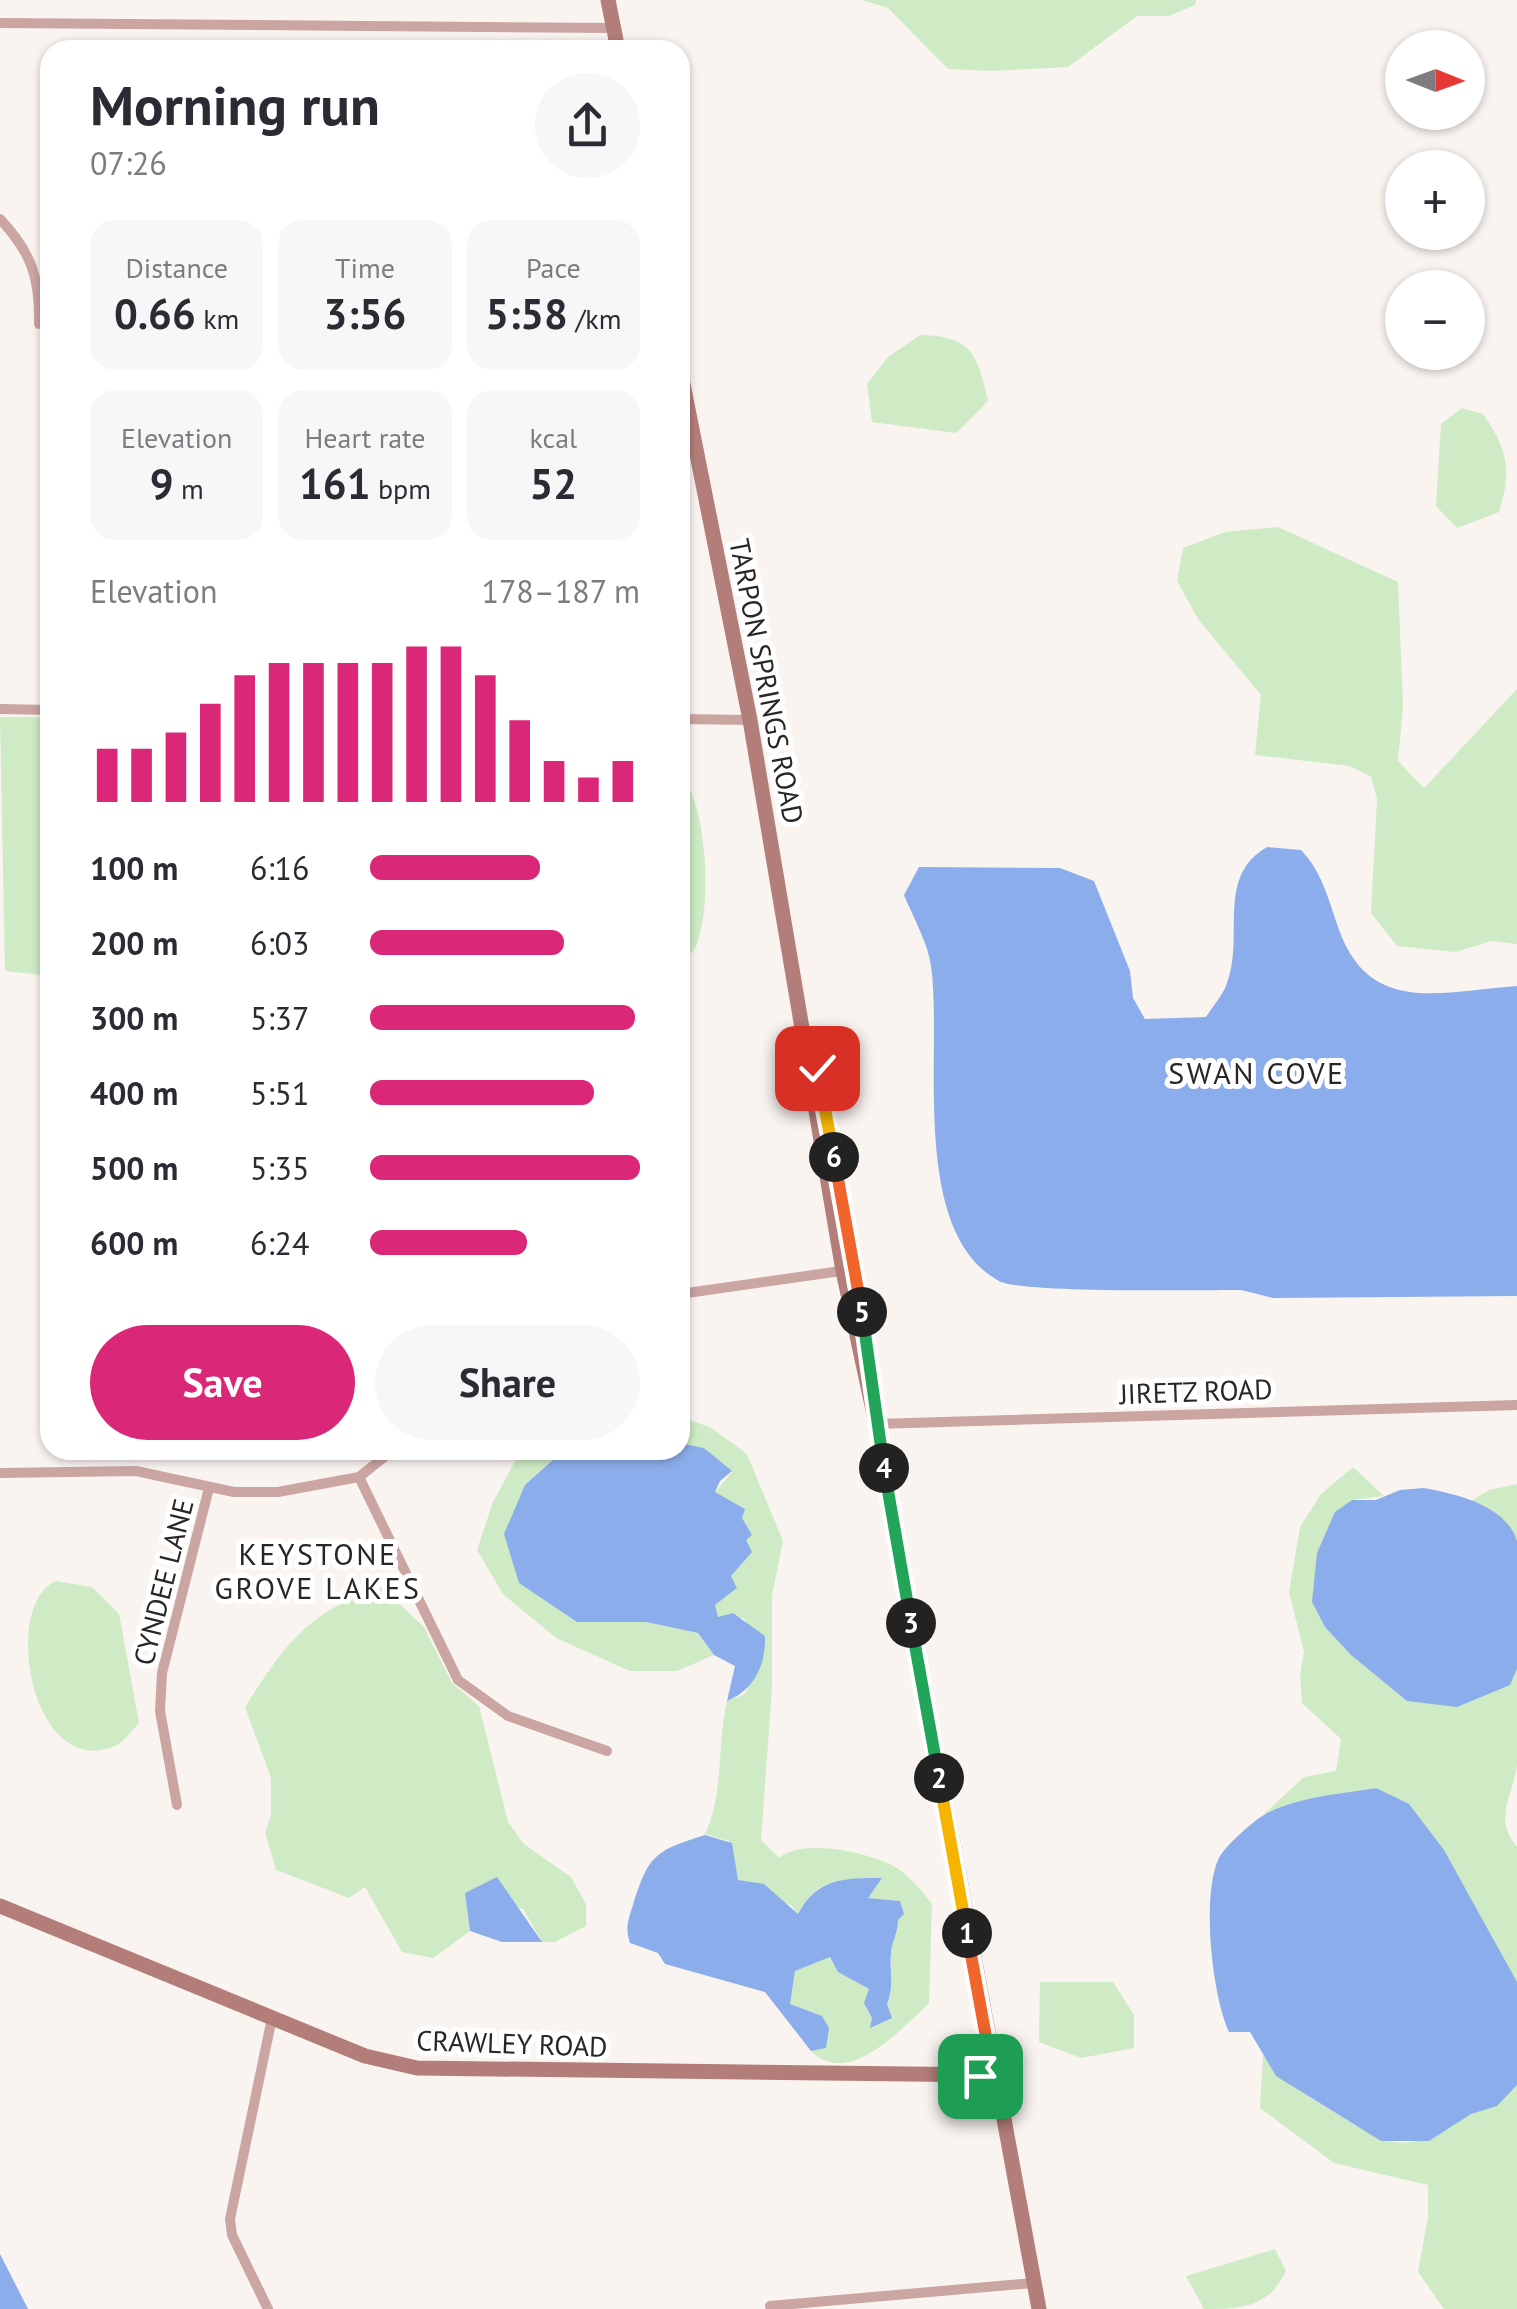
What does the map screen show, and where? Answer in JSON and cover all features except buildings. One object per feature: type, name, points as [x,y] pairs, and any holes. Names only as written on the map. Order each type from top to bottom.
[{"type":"main road","points":[[608,0],[616,40]]},
{"type":"main road","name":"TARPON SPRINGS ROAD","points":[[690,419],[750,720],[801,1003],[808,1071],[849,1270],[993,2075],[1039,2309]]},
{"type":"main road","name":"CRAWLEY ROAD","points":[[0,1906],[365,2056],[417,2068],[993,2075]]},
{"type":"street","points":[[0,23],[613,28]]},
{"type":"street","points":[[0,219],[33,260],[40,291],[39,324]]},
{"type":"street","points":[[0,709],[40,710]]},
{"type":"street","points":[[690,719],[750,720]]},
{"type":"street","points":[[690,1293],[849,1270]]},
{"type":"street","name":"JIRETZ ROAD","points":[[876,1424],[1517,1405]]},
{"type":"street","points":[[0,1473],[136,1471],[209,1488],[278,1492],[359,1477],[380,1460]]},
{"type":"street","points":[[359,1477],[458,1680],[508,1716],[608,1751]]},
{"type":"street","name":"CYNDEE LANE","points":[[177,1804],[160,1712],[162,1673],[209,1488]]},
{"type":"street","points":[[268,2309],[232,2235],[230,2219],[272,2018]]},
{"type":"street","points":[[770,2306],[1032,2283]]},
{"type":"green space","points":[[862,0],[1196,0],[1195,5],[1169,16],[1137,16],[1068,67],[993,71],[948,69],[888,8]]},
{"type":"green space","points":[[920,335],[961,344],[980,371],[988,401],[956,433],[872,422],[867,384],[888,357]]},
{"type":"green space","points":[[1462,408],[1483,414],[1498,439],[1505,461],[1506,484],[1499,512],[1457,528],[1436,506],[1441,424]]},
{"type":"green space","points":[[1278,527],[1398,582],[1403,707],[1398,761],[1424,788],[1517,689],[1517,944],[1492,941],[1455,952],[1397,946],[1371,913],[1377,799],[1371,777],[1350,766],[1255,755],[1261,695],[1198,619],[1177,581],[1183,548],[1225,532]]},
{"type":"green space","points":[[0,717],[40,717],[40,975],[5,971]]},
{"type":"green space","points":[[690,790],[701,831],[706,882],[701,929],[691,953]]},
{"type":"green space","points":[[690,1420],[710,1427],[747,1454],[783,1541],[772,1595],[772,1688],[761,1840],[779,1858],[790,1852],[821,1848],[874,1858],[900,1870],[932,1904],[929,2003],[874,2051],[842,2063],[826,2061],[811,2051],[826,2048],[822,2016],[789,2004],[794,1971],[830,1957],[838,1972],[869,1989],[891,2018],[887,2003],[892,1984],[892,1949],[898,1919],[904,1914],[900,1901],[867,1898],[881,1879],[855,1879],[822,1887],[798,1915],[792,1906],[738,1880],[729,1841],[705,1834],[718,1786],[727,1701],[745,1694],[750,1683],[749,1625],[743,1618],[718,1617],[715,1605],[737,1588],[730,1577],[745,1540],[734,1505],[715,1492],[732,1472],[704,1448],[690,1445]]},
{"type":"green space","points":[[516,1460],[553,1460],[525,1486],[577,1621],[646,1622],[698,1633],[714,1655],[677,1671],[630,1671],[556,1638],[503,1594],[477,1550],[493,1502]]},
{"type":"green space","points":[[1353,1467],[1384,1496],[1352,1500],[1317,1553],[1351,1655],[1407,1701],[1441,1702],[1510,1685],[1517,1669],[1517,1765],[1505,1816],[1517,1847],[1517,1982],[1481,1922],[1376,1788],[1322,1797],[1263,1815],[1304,1777],[1336,1771],[1341,1739],[1302,1703],[1300,1675],[1304,1652],[1289,1592],[1300,1527],[1321,1494]]},
{"type":"green space","points":[[1517,1484],[1517,1540],[1496,1513],[1471,1501],[1489,1490]]},
{"type":"green space","points":[[56,1581],[92,1587],[119,1614],[139,1723],[117,1745],[88,1750],[64,1739],[46,1717],[34,1687],[28,1654],[30,1622],[39,1597]]},
{"type":"green space","points":[[382,1588],[424,1627],[452,1683],[479,1706],[508,1822],[524,1844],[571,1877],[586,1904],[586,1926],[555,1942],[542,1942],[523,1909],[465,1893],[470,1931],[433,1958],[402,1952],[365,1887],[349,1898],[276,1870],[265,1832],[271,1816],[271,1778],[245,1707],[301,1632],[335,1607]]},
{"type":"green space","points":[[1040,1982],[1113,1982],[1134,2015],[1134,2048],[1081,2058],[1039,2042]]},
{"type":"green space","points":[[1263,2054],[1300,2091],[1366,2131],[1395,2142],[1410,2142],[1444,2130],[1497,2102],[1517,2085],[1517,2309],[1444,2309],[1418,2272],[1428,2217],[1428,2185],[1334,2163],[1260,2108]]},
{"type":"green space","points":[[1275,2249],[1286,2271],[1271,2293],[1252,2304],[1204,2309],[1186,2276]]},
{"type":"water","points":[[1267,847],[1301,850],[1308,858],[1351,956],[1368,975],[1388,987],[1435,993],[1517,986],[1517,1296],[1273,1298],[1241,1290],[1041,1287],[999,1281],[970,1257],[952,1222],[935,1136],[931,966],[924,939],[904,895],[919,867],[1060,868],[1094,881],[1130,971],[1133,998],[1145,1019],[1206,1017],[1225,987],[1232,965],[1234,909],[1241,874]]},
{"type":"water","points":[[690,1445],[704,1448],[732,1471],[720,1481],[715,1492],[745,1509],[742,1518],[752,1535],[746,1540],[752,1552],[731,1576],[737,1588],[715,1605],[718,1617],[733,1613],[765,1636],[763,1657],[751,1683],[727,1701],[735,1666],[714,1655],[698,1633],[646,1622],[577,1622],[519,1583],[504,1534],[525,1485],[553,1460],[690,1460]]},
{"type":"water","points":[[1424,1488],[1465,1498],[1491,1510],[1502,1518],[1517,1541],[1517,1669],[1510,1685],[1457,1707],[1407,1701],[1351,1655],[1325,1627],[1312,1602],[1317,1553],[1335,1512],[1352,1500],[1376,1500],[1400,1490]]},
{"type":"water","points":[[1376,1788],[1409,1804],[1444,1850],[1517,1982],[1517,2085],[1497,2106],[1471,2114],[1429,2141],[1381,2141],[1276,2076],[1250,2032],[1229,2032],[1214,1971],[1211,1895],[1219,1858],[1227,1847],[1253,1823],[1276,1809],[1318,1797]]},
{"type":"water","points":[[705,1835],[732,1843],[738,1880],[764,1884],[798,1914],[823,1887],[882,1878],[868,1898],[900,1901],[904,1914],[898,1920],[891,1953],[887,2004],[892,2018],[870,2028],[872,2018],[864,2003],[869,1989],[838,1972],[830,1957],[795,1971],[790,2004],[822,2016],[829,2028],[826,2048],[811,2051],[765,1992],[665,1964],[658,1953],[630,1943],[629,1920],[650,1865],[664,1851]]},
{"type":"water","points":[[497,1877],[542,1942],[502,1942],[470,1931],[465,1893]]},
{"type":"water","points":[[0,2254],[28,2309],[0,2309]]},
{"type":"district","name":"SWAN COVE","points":[[1257,1072]]},
{"type":"district","name":"KEYSTONE GROVE LAKES","points":[[318,1570]]},
{"type":"route","points":[[817,1068],[873,1378],[876,1424],[993,2075],[980,2076]]}]
